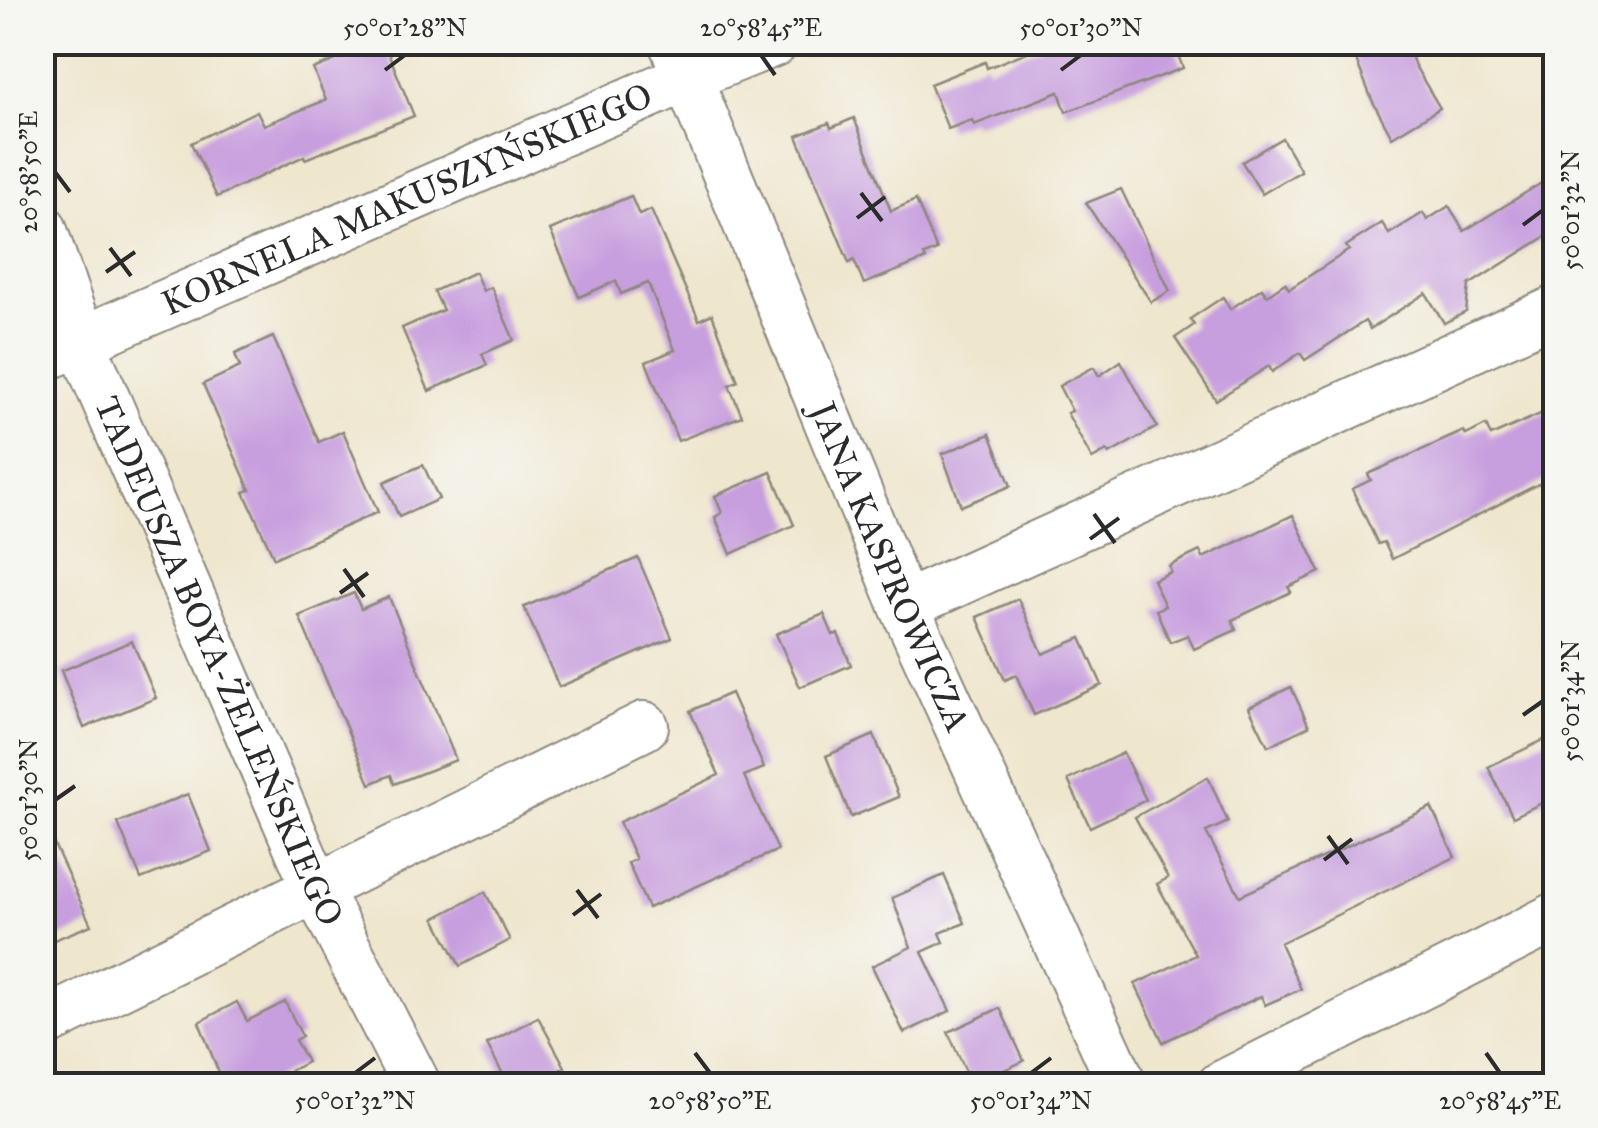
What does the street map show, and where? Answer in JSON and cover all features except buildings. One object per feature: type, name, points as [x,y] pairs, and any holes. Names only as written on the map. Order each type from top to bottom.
[{"type":"street","name":"KORNELA MAKUSZYŃSKIEGO","points":[[62,350],[680,60],[774,42]]},
{"type":"street","name":"JANA KASPROWICZA","points":[[680,60],[904,606],[1123,1086]]},
{"type":"street","name":"TADEUSZA BOYA-ŻELEŃSKIEGO","points":[[42,228],[62,350],[316,888],[417,1086]]},
{"type":"street","points":[[904,606],[1556,310]]},
{"type":"street","points":[[42,1024],[644,726]]},
{"type":"street","points":[[1221,1086],[1556,917]]}]
